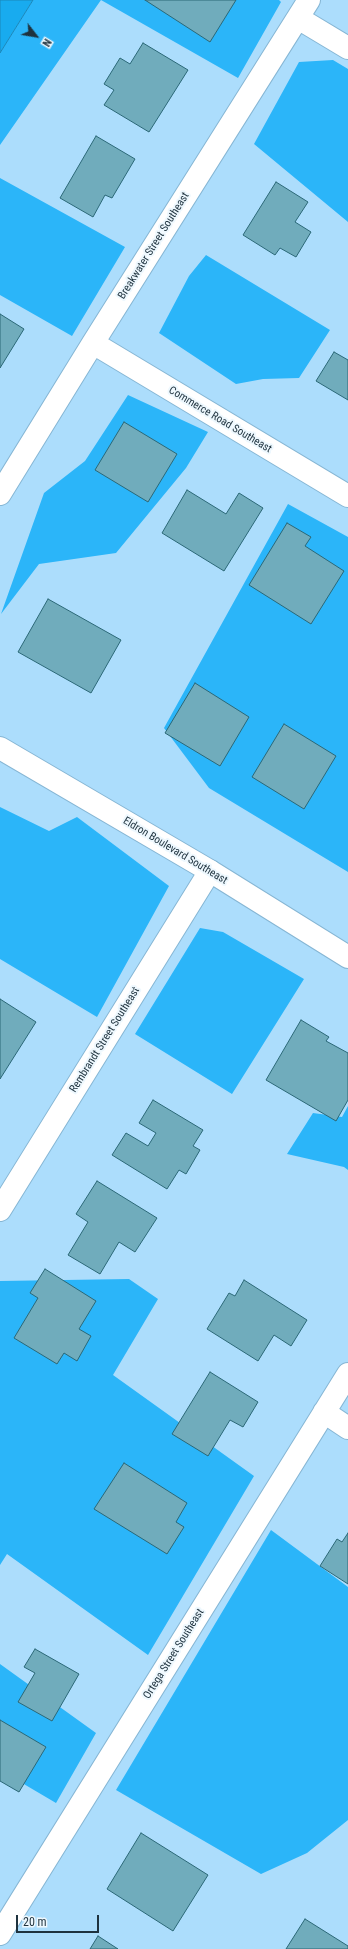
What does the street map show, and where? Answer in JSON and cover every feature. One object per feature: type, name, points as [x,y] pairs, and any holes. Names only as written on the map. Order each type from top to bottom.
[{"type":"street","points":[[304,9],[348,48]]},
{"type":"street","name":"Breakwater Street Southeast","points":[[0,494],[92,343],[304,9]]},
{"type":"street","name":"Commerce Road Southeast","points":[[92,343],[348,496]]},
{"type":"street","name":"Eldron Boulevard Southeast","points":[[0,748],[210,871],[348,957]]},
{"type":"street","name":"Rembrandt Street Southeast","points":[[0,1210],[210,871]]},
{"type":"street","name":"Ortega Street Southeast","points":[[0,1934],[348,1374]]},
{"type":"street","points":[[324,1412],[348,1428]]},
{"type":"shaded area","points":[[0,0],[33,0],[0,53]]},
{"type":"shaded area","points":[[33,0],[101,0],[0,145],[0,53]]},
{"type":"shaded area","points":[[101,0],[279,0],[281,2],[238,78]]},
{"type":"shaded area","points":[[333,60],[348,69],[348,222],[254,144],[299,62]]},
{"type":"shaded area","points":[[0,178],[125,247],[72,336],[0,295]]},
{"type":"shaded area","points":[[206,255],[330,330],[299,378],[263,379],[236,384],[159,333],[189,276]]},
{"type":"shaded area","points":[[128,395],[208,432],[186,468],[116,553],[39,564],[1,614],[44,493],[85,461]]},
{"type":"shaded area","points":[[288,504],[348,537],[348,872],[209,788],[164,728]]},
{"type":"shaded area","points":[[0,807],[49,831],[77,817],[169,886],[97,1017],[0,959]]},
{"type":"shaded area","points":[[200,928],[223,932],[304,979],[232,1094],[135,1034]]},
{"type":"shaded area","points":[[348,1106],[348,1170],[344,1167],[287,1154],[313,1113],[342,1117]]},
{"type":"shaded area","points":[[129,1279],[158,1299],[113,1375],[254,1476],[148,1655],[7,1554],[0,1565],[0,1281]]},
{"type":"shaded area","points":[[271,1530],[348,1587],[348,1820],[307,1853],[261,1874],[116,1790]]},
{"type":"shaded area","points":[[0,1664],[96,1733],[56,1803],[0,1770]]},
{"type":"building","points":[[145,0],[236,0],[210,42]]},
{"type":"building","points":[[143,43],[188,70],[149,132],[104,105],[114,90],[104,84],[120,58],[130,64]]},
{"type":"building","points":[[96,136],[135,159],[112,198],[105,195],[93,217],[60,198]]},
{"type":"building","points":[[276,182],[308,202],[295,222],[311,232],[296,257],[280,248],[275,255],[243,235]]},
{"type":"building","points":[[0,314],[24,329],[0,368]]},
{"type":"building","points":[[334,352],[348,360],[348,400],[316,381]]},
{"type":"building","points":[[124,422],[177,454],[148,502],[95,470]]},
{"type":"building","points":[[187,490],[226,514],[239,493],[263,508],[224,571],[162,533]]},
{"type":"building","points":[[287,523],[311,537],[305,546],[344,571],[311,624],[249,585]]},
{"type":"building","points":[[48,599],[121,640],[91,693],[18,652]]},
{"type":"building","points":[[195,683],[249,717],[220,766],[165,733]]},
{"type":"building","points":[[284,724],[336,756],[304,809],[252,777]]},
{"type":"building","points":[[0,999],[36,1022],[0,1079]]},
{"type":"building","points":[[301,1020],[329,1037],[326,1041],[348,1053],[348,1100],[336,1121],[266,1080]]},
{"type":"building","points":[[153,1100],[203,1130],[193,1146],[200,1150],[186,1174],[179,1170],[167,1189],[112,1155],[126,1133],[148,1146],[156,1133],[139,1123]]},
{"type":"building","points":[[97,1181],[157,1218],[135,1252],[119,1242],[100,1274],[68,1255],[88,1222],[76,1214]]},
{"type":"building","points":[[45,1269],[96,1301],[79,1329],[91,1336],[77,1361],[64,1353],[57,1364],[14,1338],[38,1298],[30,1293]]},
{"type":"building","points":[[244,1280],[307,1320],[291,1346],[274,1335],[258,1361],[207,1329],[229,1293],[235,1296]]},
{"type":"building","points":[[210,1372],[258,1402],[243,1427],[230,1420],[208,1456],[172,1434]]},
{"type":"building","points":[[124,1463],[187,1503],[176,1522],[184,1527],[167,1554],[94,1509]]},
{"type":"building","points":[[348,1533],[348,1584],[320,1566],[337,1539],[342,1542]]},
{"type":"building","points":[[35,1649],[79,1674],[52,1721],[18,1702],[35,1673],[24,1667]]},
{"type":"building","points":[[0,1720],[46,1747],[19,1792],[0,1781]]},
{"type":"building","points":[[141,1833],[208,1875],[173,1931],[107,1889]]},
{"type":"building","points":[[305,1919],[348,1946],[348,1949],[286,1949]]},
{"type":"building","points":[[98,1936],[118,1949],[90,1949]]}]
